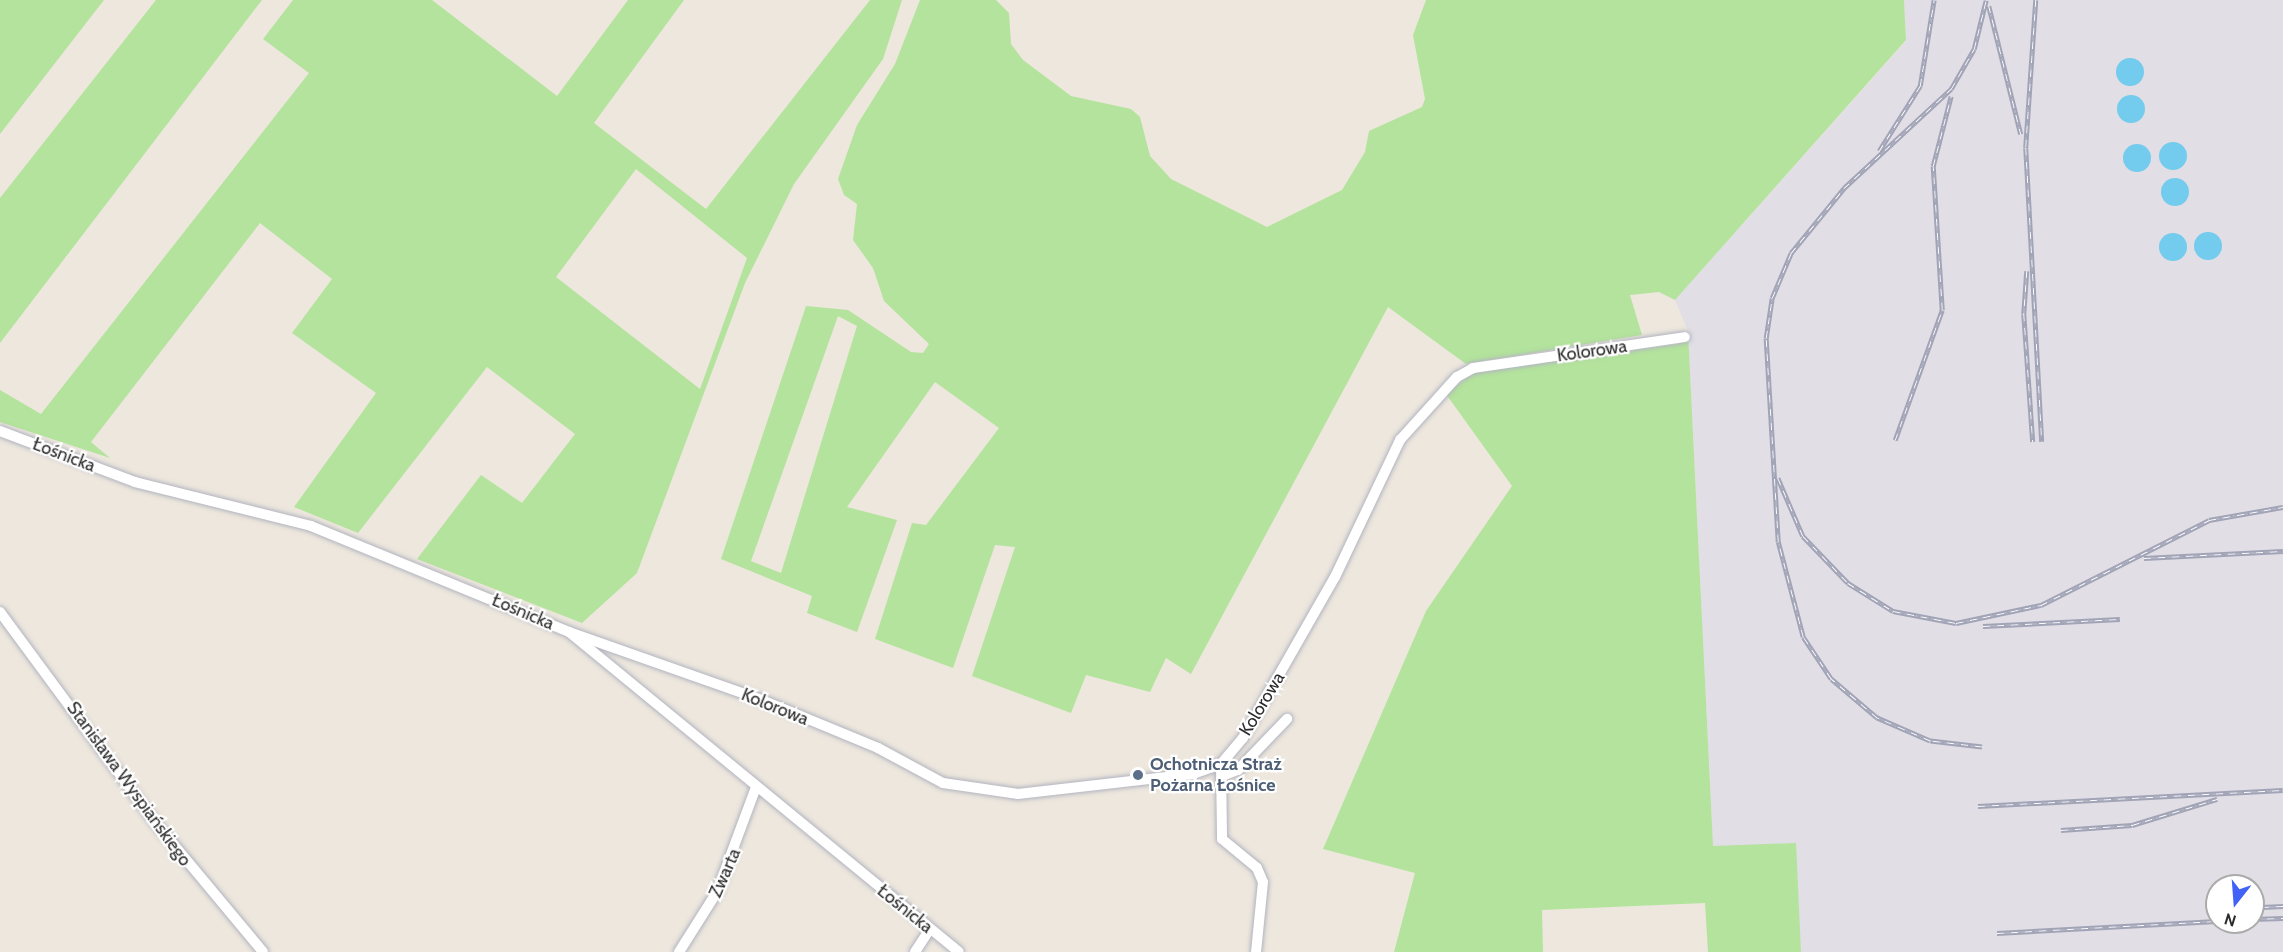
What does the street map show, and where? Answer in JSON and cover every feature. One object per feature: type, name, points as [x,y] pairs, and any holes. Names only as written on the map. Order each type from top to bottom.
[{"type":"street","name":"Kolorowa","points":[[568,632],[762,700],[878,748],[921,775],[976,790],[1018,794],[1159,782],[1221,764],[1248,731],[1335,577],[1400,440],[1457,376],[1473,368],[1685,337]]},
{"type":"street","name":"Łośnicka","points":[[0,431],[135,482],[311,526],[568,632],[959,952]]},
{"type":"street","name":"Stanisława Wyspiańskiego","points":[[0,612],[154,821],[263,952]]},
{"type":"street","points":[[1222,776],[1238,770],[1287,719]]},
{"type":"street","points":[[1221,764],[1222,839],[1257,868],[1263,882],[1256,952]]},
{"type":"street","name":"Zwarta","points":[[680,952],[717,892],[756,787]]},
{"type":"street","points":[[915,952],[930,929]]},
{"type":"shaded area","points":[[1904,0],[2283,0],[2283,952],[1801,952],[1795,844],[1713,847],[1688,331],[1675,300],[1906,41]]},
{"type":"green space","points":[[0,0],[104,0],[0,134]]},
{"type":"green space","points":[[156,0],[262,0],[0,343],[0,198]]},
{"type":"green space","points":[[293,0],[432,0],[557,96],[628,0],[684,0],[594,123],[706,209],[870,0],[902,0],[883,59],[794,184],[745,283],[637,573],[582,623],[417,559],[481,475],[522,503],[575,434],[487,367],[358,533],[294,507],[376,393],[292,333],[332,279],[260,223],[91,442],[110,458],[0,422],[0,390],[41,414],[309,73],[263,39]],"holes":[[[636,169],[747,258],[700,389],[556,277]]]},
{"type":"green space","points":[[920,0],[996,0],[1009,13],[1011,44],[1023,60],[1071,96],[1131,109],[1140,117],[1150,156],[1171,179],[1267,227],[1342,190],[1365,152],[1369,131],[1422,107],[1425,99],[1413,35],[1426,0],[1904,0],[1906,40],[1675,300],[1659,292],[1630,295],[1642,335],[1466,364],[1388,307],[1191,674],[1166,658],[1150,692],[1086,675],[1071,713],[972,676],[1015,547],[995,545],[953,668],[875,639],[912,523],[926,525],[999,428],[935,382],[847,507],[897,520],[857,632],[807,613],[812,596],[721,559],[806,306],[848,310],[911,352],[923,353],[929,344],[884,301],[873,268],[853,240],[857,204],[844,195],[838,179],[857,125],[895,64]],"holes":[[[838,316],[857,326],[781,573],[751,561]]]},
{"type":"green space","points":[[1688,331],[1713,846],[1796,843],[1801,952],[1708,952],[1705,903],[1542,910],[1543,952],[1394,952],[1415,873],[1323,849],[1426,611],[1512,486],[1446,394],[1473,373],[1678,344]]},
{"type":"water","points":[[2130,58],[2140,62],[2144,72],[2140,82],[2130,86],[2120,82],[2116,72],[2120,62]]},
{"type":"water","points":[[2131,95],[2141,99],[2145,109],[2141,119],[2131,123],[2121,119],[2117,109],[2121,99]]},
{"type":"water","points":[[2173,142],[2183,146],[2187,156],[2183,166],[2173,170],[2163,166],[2159,156],[2163,146]]},
{"type":"water","points":[[2137,144],[2147,148],[2151,158],[2147,168],[2137,172],[2127,168],[2123,158],[2127,148]]},
{"type":"water","points":[[2175,178],[2185,182],[2189,192],[2185,202],[2175,206],[2165,202],[2161,192],[2165,182]]},
{"type":"water","points":[[2208,232],[2218,236],[2222,246],[2218,256],[2208,260],[2198,256],[2194,246],[2198,236]]},
{"type":"water","points":[[2173,233],[2183,237],[2187,247],[2183,257],[2173,261],[2163,257],[2159,247],[2163,237]]},
{"type":"railway","points":[[1879,151],[1920,86],[1934,0]]},
{"type":"railway","points":[[1982,747],[1930,741],[1877,718],[1831,679],[1803,637],[1778,542],[1766,338],[1772,298],[1791,253],[1844,188],[1951,89],[1974,49],[1986,0]]},
{"type":"railway","points":[[2036,0],[2026,148],[2042,442]]},
{"type":"railway","points":[[1989,6],[2021,134]]},
{"type":"railway","points":[[1895,440],[1942,310],[1933,166],[1951,96]]},
{"type":"railway","points":[[2027,271],[2024,314],[2033,442]]},
{"type":"railway","points":[[1778,478],[1803,536],[1848,583],[1893,611],[1956,623],[2041,605],[2209,520],[2283,507]]},
{"type":"railway","points":[[2144,558],[2283,551]]},
{"type":"railway","points":[[1983,626],[2120,619]]},
{"type":"railway","points":[[1978,806],[2283,790]]},
{"type":"railway","points":[[2061,830],[2132,825],[2217,799]]},
{"type":"railway","points":[[2265,907],[2283,906]]},
{"type":"railway","points":[[2265,919],[2283,918]]},
{"type":"railway","points":[[1997,933],[2205,922]]},
{"type":"place","name":"Ochotnicza Straż Pożarna Łośnice","points":[[1138,775]]}]
